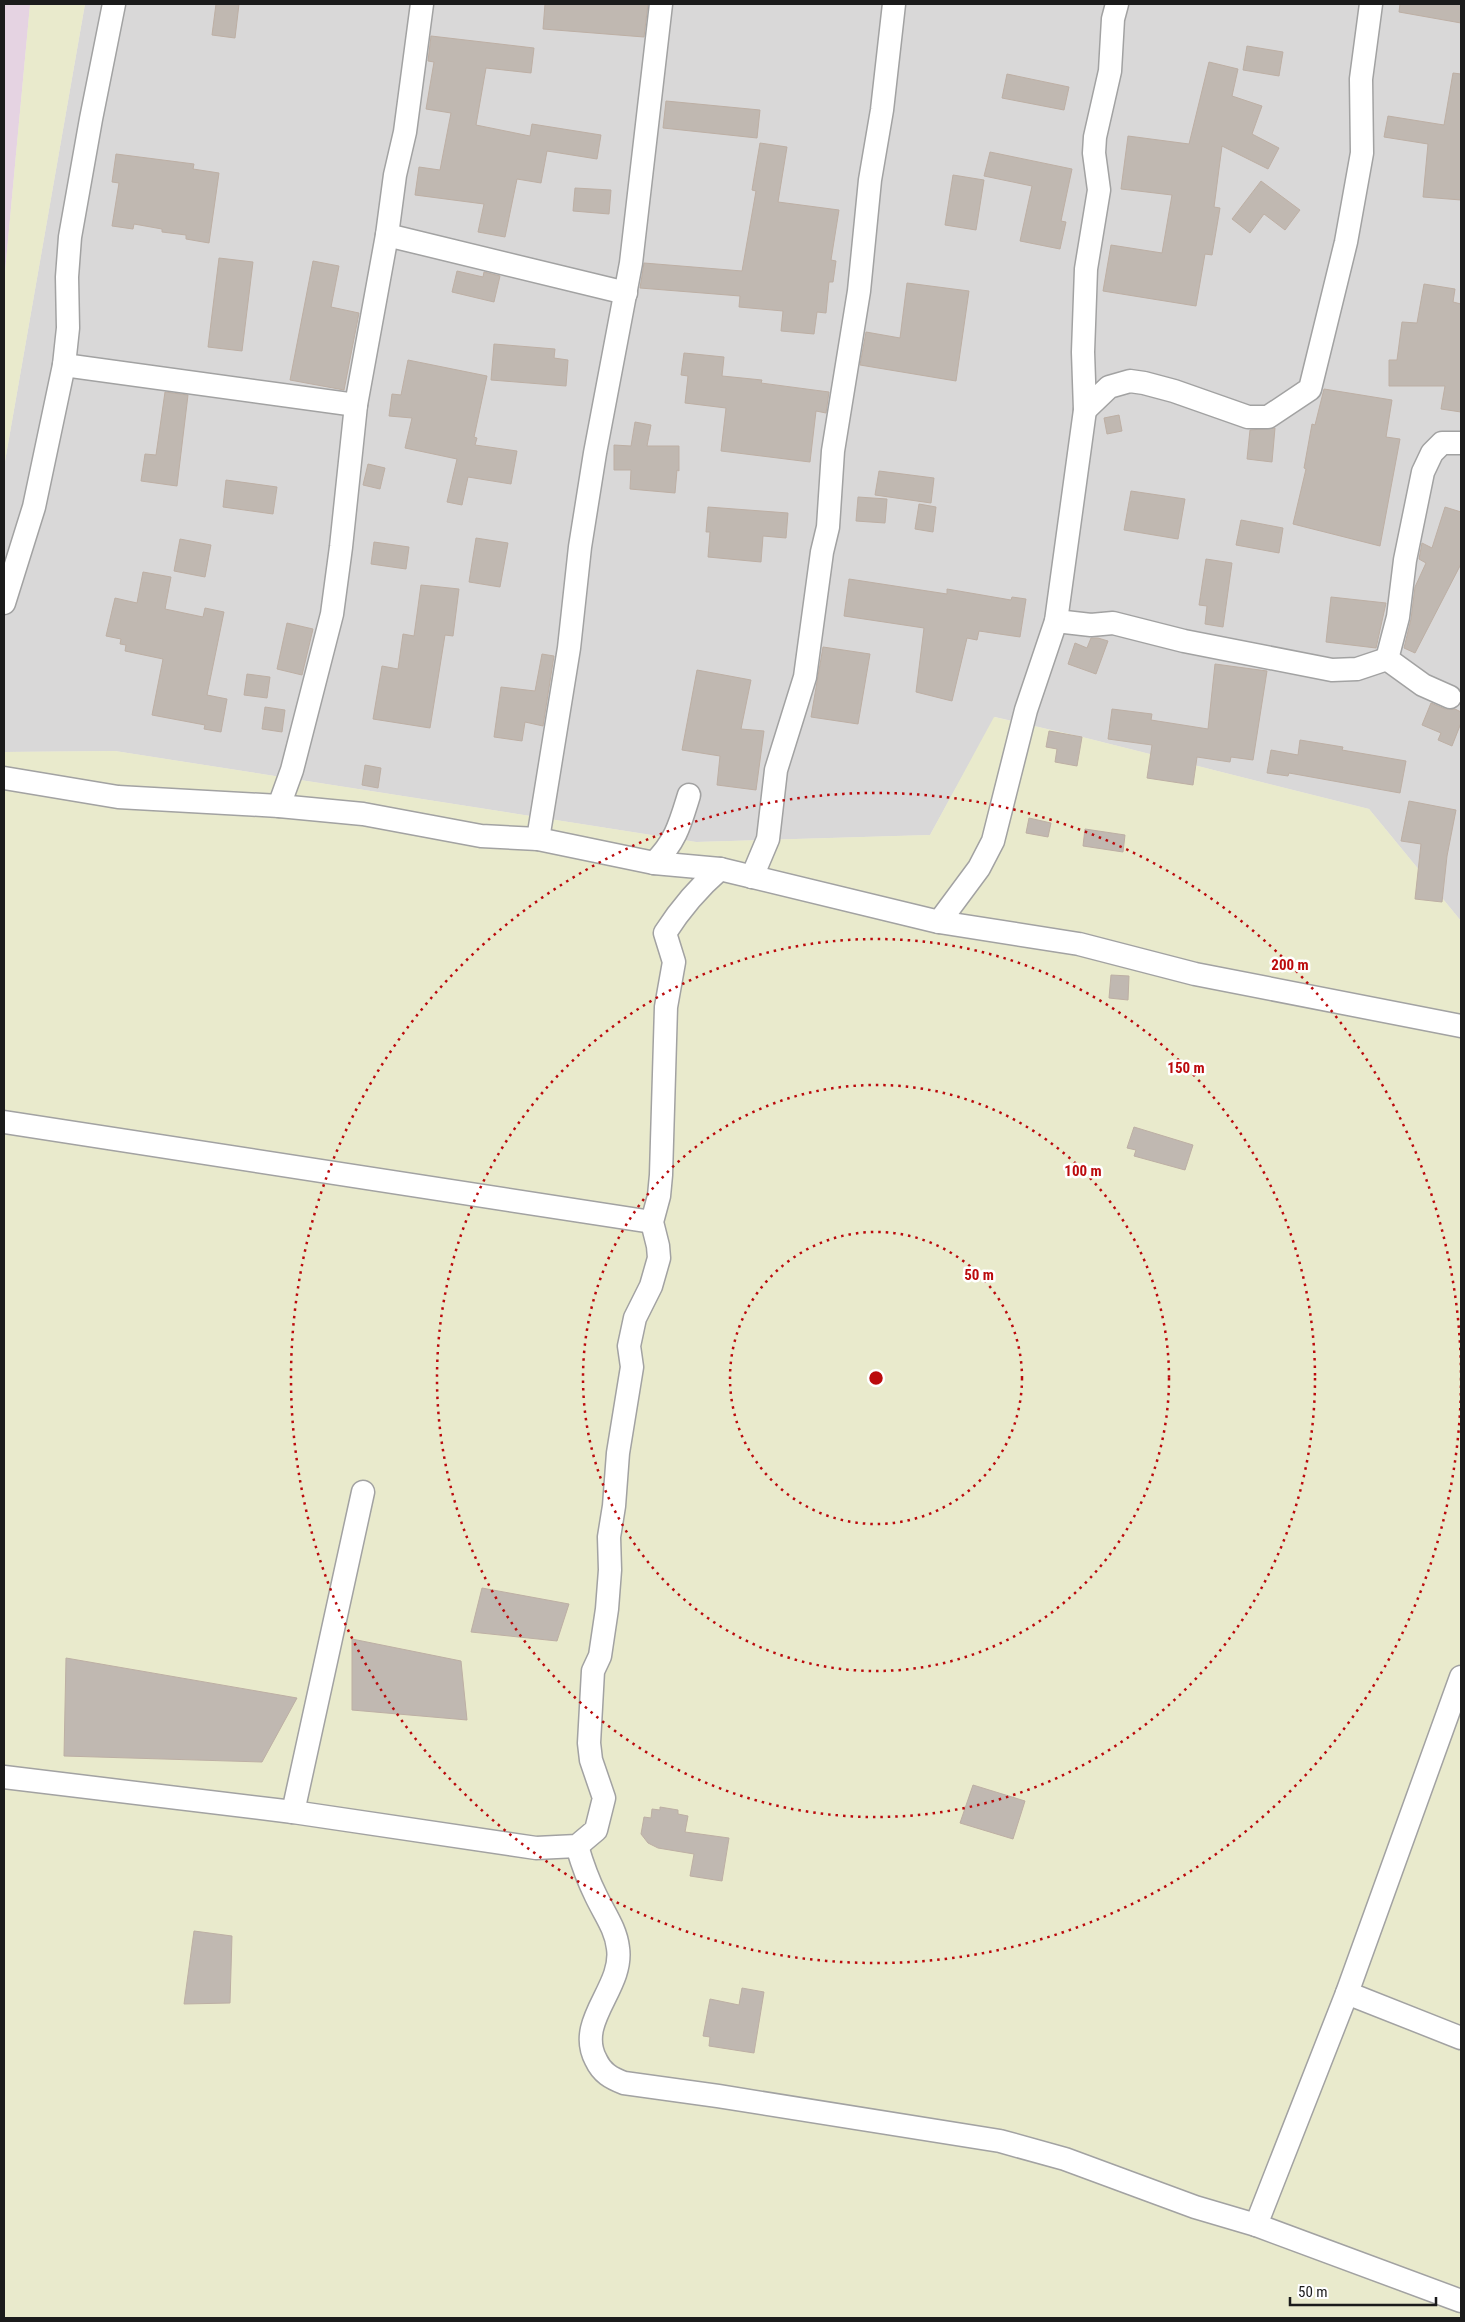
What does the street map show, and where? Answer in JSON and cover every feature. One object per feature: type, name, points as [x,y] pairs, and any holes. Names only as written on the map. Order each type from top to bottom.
[{"type":"street","points":[[4,602],[34,506],[64,364],[68,328],[70,237],[114,4]]},
{"type":"street","points":[[279,806],[292,770],[332,614],[356,405],[412,85],[422,4]]},
{"type":"street","points":[[538,839],[569,648],[580,547],[594,453],[631,264],[661,4]]},
{"type":"street","points":[[752,877],[768,839],[776,770],[805,677],[822,552],[828,527],[833,451],[859,291],[870,180],[882,110],[894,4]]},
{"type":"street","points":[[939,922],[979,868],[993,841],[1026,710],[1056,621],[1085,410],[1083,352],[1086,269],[1099,190],[1094,153],[1095,137],[1110,71],[1117,4]]},
{"type":"street","points":[[1085,410],[1109,387],[1130,381],[1174,391],[1248,417],[1268,417],[1310,390],[1346,242],[1362,153],[1362,79],[1371,4]]},
{"type":"street","points":[[387,235],[626,293]]},
{"type":"street","points":[[64,364],[356,405]]},
{"type":"street","points":[[1387,659],[1398,617],[1407,552],[1423,472],[1432,453],[1442,443],[1461,443]]},
{"type":"street","points":[[1056,621],[1091,625],[1113,623],[1184,641],[1332,670],[1357,669],[1387,659]]},
{"type":"street","points":[[1387,659],[1423,685],[1450,697]]},
{"type":"street","points":[[4,778],[118,797],[279,806],[363,814],[481,836],[538,839],[654,863],[720,869],[939,922],[1079,944],[1195,974],[1461,1026]]},
{"type":"street","points":[[654,863],[668,848],[679,830],[689,795]]},
{"type":"street","points":[[4,1777],[293,1812],[536,1848],[577,1846],[596,1830],[604,1798],[591,1760],[589,1743],[593,1671],[600,1656],[607,1609],[610,1570],[609,1537],[614,1506],[618,1453],[632,1367],[629,1346],[635,1318],[651,1286],[659,1258],[652,1222],[659,1196],[661,1175],[666,1007],[674,962],[665,933],[679,911],[700,886],[720,869]]},
{"type":"street","points":[[4,1122],[652,1222]]},
{"type":"street","points":[[293,1812],[363,1492]]},
{"type":"street","points":[[1256,2225],[1347,1993],[1461,1677]]},
{"type":"street","points":[[577,1846],[585,1871],[609,1919],[618,1945],[619,1955],[612,1981],[595,2018],[590,2036],[591,2051],[600,2067],[610,2078],[624,2084],[718,2096],[1000,2141],[1066,2160],[1195,2208],[1256,2225],[1461,2301]]},
{"type":"street","points":[[1347,1993],[1461,2038]]},
{"type":"shaded area","points":[[4,4],[30,5],[4,283]]},
{"type":"shaded area","points":[[85,4],[1461,4],[1461,921],[1369,809],[995,717],[930,835],[696,842],[115,751],[4,752],[4,467]]},
{"type":"green space","points":[[11,4],[85,4],[4,467],[4,283],[30,5]]},
{"type":"green space","points":[[994,717],[1082,737],[1369,809],[1461,921],[1461,2318],[4,2318],[4,752],[115,751],[696,842],[930,835]]},
{"type":"building","points":[[216,4],[239,4],[235,38],[212,35]]},
{"type":"building","points":[[545,4],[648,4],[644,37],[543,29]]},
{"type":"building","points":[[1400,4],[1461,4],[1461,23],[1399,12]]},
{"type":"building","points":[[431,36],[534,48],[531,73],[486,68],[476,125],[530,136],[532,124],[601,135],[597,159],[547,151],[541,183],[517,179],[505,237],[478,232],[484,204],[415,195],[419,167],[440,170],[451,113],[426,109],[434,62],[428,61]]},
{"type":"building","points":[[1247,46],[1283,52],[1279,76],[1243,70]]},
{"type":"building","points":[[1209,62],[1238,69],[1232,96],[1262,106],[1252,134],[1279,148],[1268,169],[1222,146],[1214,207],[1220,208],[1212,255],[1205,254],[1196,306],[1103,291],[1111,245],[1162,253],[1172,195],[1121,189],[1128,136],[1189,144]]},
{"type":"building","points":[[1453,73],[1461,74],[1461,200],[1423,197],[1428,144],[1384,137],[1388,116],[1444,125]]},
{"type":"building","points":[[1007,74],[1069,87],[1064,110],[1002,98]]},
{"type":"building","points":[[666,101],[760,110],[757,138],[663,128]]},
{"type":"building","points":[[760,143],[787,147],[778,202],[839,210],[831,260],[836,261],[833,282],[829,282],[826,313],[817,312],[814,334],[781,331],[783,311],[739,307],[740,296],[640,288],[644,263],[742,271],[756,191],[752,190]]},
{"type":"building","points":[[990,152],[1072,169],[1061,221],[1066,222],[1060,249],[1020,241],[1032,186],[984,176]]},
{"type":"building","points":[[116,154],[194,164],[193,169],[219,173],[209,243],[186,239],[186,235],[162,232],[162,229],[134,224],[133,229],[112,226],[119,183],[112,182]]},
{"type":"building","points":[[953,175],[984,180],[976,230],[945,225]]},
{"type":"building","points":[[1261,181],[1300,210],[1285,230],[1264,214],[1250,233],[1232,219]]},
{"type":"building","points":[[575,188],[611,190],[609,214],[573,211]]},
{"type":"building","points":[[219,258],[253,262],[242,351],[208,347]]},
{"type":"building","points":[[313,261],[339,266],[331,307],[359,313],[344,390],[290,380]]},
{"type":"building","points":[[457,271],[483,277],[484,272],[500,276],[494,302],[452,292]]},
{"type":"building","points":[[907,283],[969,291],[956,381],[860,365],[866,332],[900,338]]},
{"type":"building","points":[[1424,284],[1455,289],[1453,302],[1461,304],[1461,412],[1441,409],[1445,386],[1389,386],[1389,360],[1397,360],[1402,322],[1417,323]]},
{"type":"building","points":[[494,344],[555,349],[554,358],[568,360],[566,386],[491,380]]},
{"type":"building","points":[[684,353],[724,357],[722,376],[762,380],[761,383],[829,392],[826,413],[816,411],[810,462],[721,451],[726,408],[685,403],[688,376],[681,375]]},
{"type":"building","points":[[408,360],[487,376],[474,437],[477,438],[475,445],[517,451],[511,484],[468,477],[462,505],[447,502],[457,459],[405,448],[412,418],[389,416],[392,394],[401,395]]},
{"type":"building","points":[[1324,389],[1392,400],[1386,437],[1400,439],[1380,546],[1293,524],[1306,469],[1304,468],[1312,424],[1315,425]]},
{"type":"building","points":[[165,392],[188,395],[177,486],[141,481],[145,454],[156,455]]},
{"type":"building","points":[[1119,415],[1122,431],[1107,434],[1104,418]]},
{"type":"building","points":[[635,422],[651,425],[647,446],[679,446],[679,471],[677,470],[675,493],[630,489],[631,470],[614,470],[614,445],[631,446]]},
{"type":"building","points":[[1275,428],[1272,462],[1247,459],[1250,430]]},
{"type":"building","points":[[368,464],[385,468],[380,489],[363,485]]},
{"type":"building","points":[[879,471],[934,478],[931,503],[875,495]]},
{"type":"building","points":[[226,480],[277,487],[273,514],[223,507]]},
{"type":"building","points":[[1131,491],[1185,499],[1178,539],[1124,530]]},
{"type":"building","points":[[858,497],[887,499],[885,523],[856,521]]},
{"type":"building","points":[[919,504],[936,507],[933,532],[915,529]]},
{"type":"building","points":[[708,507],[788,513],[786,538],[763,536],[761,562],[708,557],[710,532],[706,532]]},
{"type":"building","points":[[1445,507],[1461,512],[1461,564],[1415,653],[1404,648],[1411,619],[1415,587],[1426,563],[1419,559],[1422,543],[1432,548]]},
{"type":"building","points":[[1241,520],[1283,528],[1279,553],[1236,545]]},
{"type":"building","points":[[476,538],[508,543],[500,587],[469,582]]},
{"type":"building","points":[[180,539],[211,545],[205,577],[174,571]]},
{"type":"building","points":[[374,542],[409,547],[406,569],[371,564]]},
{"type":"building","points":[[1206,559],[1232,563],[1223,627],[1205,624],[1207,606],[1199,605]]},
{"type":"building","points":[[143,572],[171,577],[165,609],[203,617],[205,608],[224,612],[207,695],[227,699],[221,732],[204,729],[205,725],[152,715],[163,659],[125,651],[126,645],[120,644],[121,639],[106,636],[115,598],[137,603]]},
{"type":"building","points":[[849,579],[947,594],[947,589],[1011,600],[1012,597],[1026,599],[1020,637],[979,631],[977,640],[967,638],[952,701],[916,692],[924,628],[844,616]]},
{"type":"building","points":[[421,585],[459,589],[453,636],[445,635],[430,728],[373,719],[382,666],[398,669],[403,634],[414,636]]},
{"type":"building","points":[[1331,597],[1386,603],[1376,648],[1326,642]]},
{"type":"building","points":[[287,623],[313,629],[302,675],[277,669]]},
{"type":"building","points":[[1091,638],[1108,641],[1096,674],[1068,664],[1075,643],[1087,648]]},
{"type":"building","points":[[823,647],[870,654],[858,724],[811,717]]},
{"type":"building","points":[[542,654],[554,656],[543,726],[525,722],[522,741],[494,737],[501,687],[535,691]]},
{"type":"building","points":[[1215,664],[1267,671],[1253,760],[1231,757],[1230,762],[1197,757],[1193,785],[1147,778],[1152,745],[1108,739],[1112,709],[1152,714],[1151,720],[1208,729]]},
{"type":"building","points":[[697,670],[751,680],[741,729],[764,731],[756,790],[717,785],[720,756],[682,750]]},
{"type":"building","points":[[247,674],[270,677],[267,698],[244,695]]},
{"type":"building","points":[[1431,703],[1445,709],[1455,709],[1461,712],[1461,723],[1452,746],[1438,740],[1441,733],[1422,725]]},
{"type":"building","points":[[265,707],[285,710],[282,732],[262,729]]},
{"type":"building","points":[[1049,731],[1082,737],[1077,766],[1055,762],[1057,749],[1046,747]]},
{"type":"building","points":[[1300,740],[1343,747],[1342,750],[1406,761],[1400,793],[1289,773],[1288,776],[1267,773],[1271,750],[1298,755]]},
{"type":"building","points":[[365,765],[381,768],[378,788],[362,785]]},
{"type":"building","points":[[1409,801],[1456,810],[1447,856],[1442,902],[1415,899],[1421,844],[1401,841]]},
{"type":"building","points":[[1029,818],[1051,823],[1048,837],[1026,833]]},
{"type":"building","points":[[1085,829],[1125,835],[1123,852],[1083,846]]},
{"type":"building","points":[[1111,975],[1129,976],[1128,1000],[1109,998]]},
{"type":"building","points":[[1134,1127],[1193,1145],[1185,1170],[1134,1156],[1136,1150],[1127,1148]]},
{"type":"building","points":[[482,1588],[569,1604],[557,1641],[471,1632]]},
{"type":"building","points":[[352,1639],[461,1661],[467,1720],[352,1710]]},
{"type":"building","points":[[66,1658],[297,1698],[262,1762],[64,1756]]},
{"type":"building","points":[[973,1785],[1025,1801],[1013,1839],[960,1823]]},
{"type":"building","points":[[660,1807],[678,1810],[678,1814],[688,1816],[685,1832],[729,1838],[722,1881],[690,1876],[694,1854],[658,1848],[648,1843],[641,1834],[644,1817],[651,1818],[652,1809],[660,1810]]},
{"type":"building","points":[[194,1931],[232,1936],[230,2003],[184,2004]]},
{"type":"building","points":[[742,1988],[764,1992],[754,2053],[709,2046],[710,2037],[703,2036],[710,1999],[739,2005]]}]
